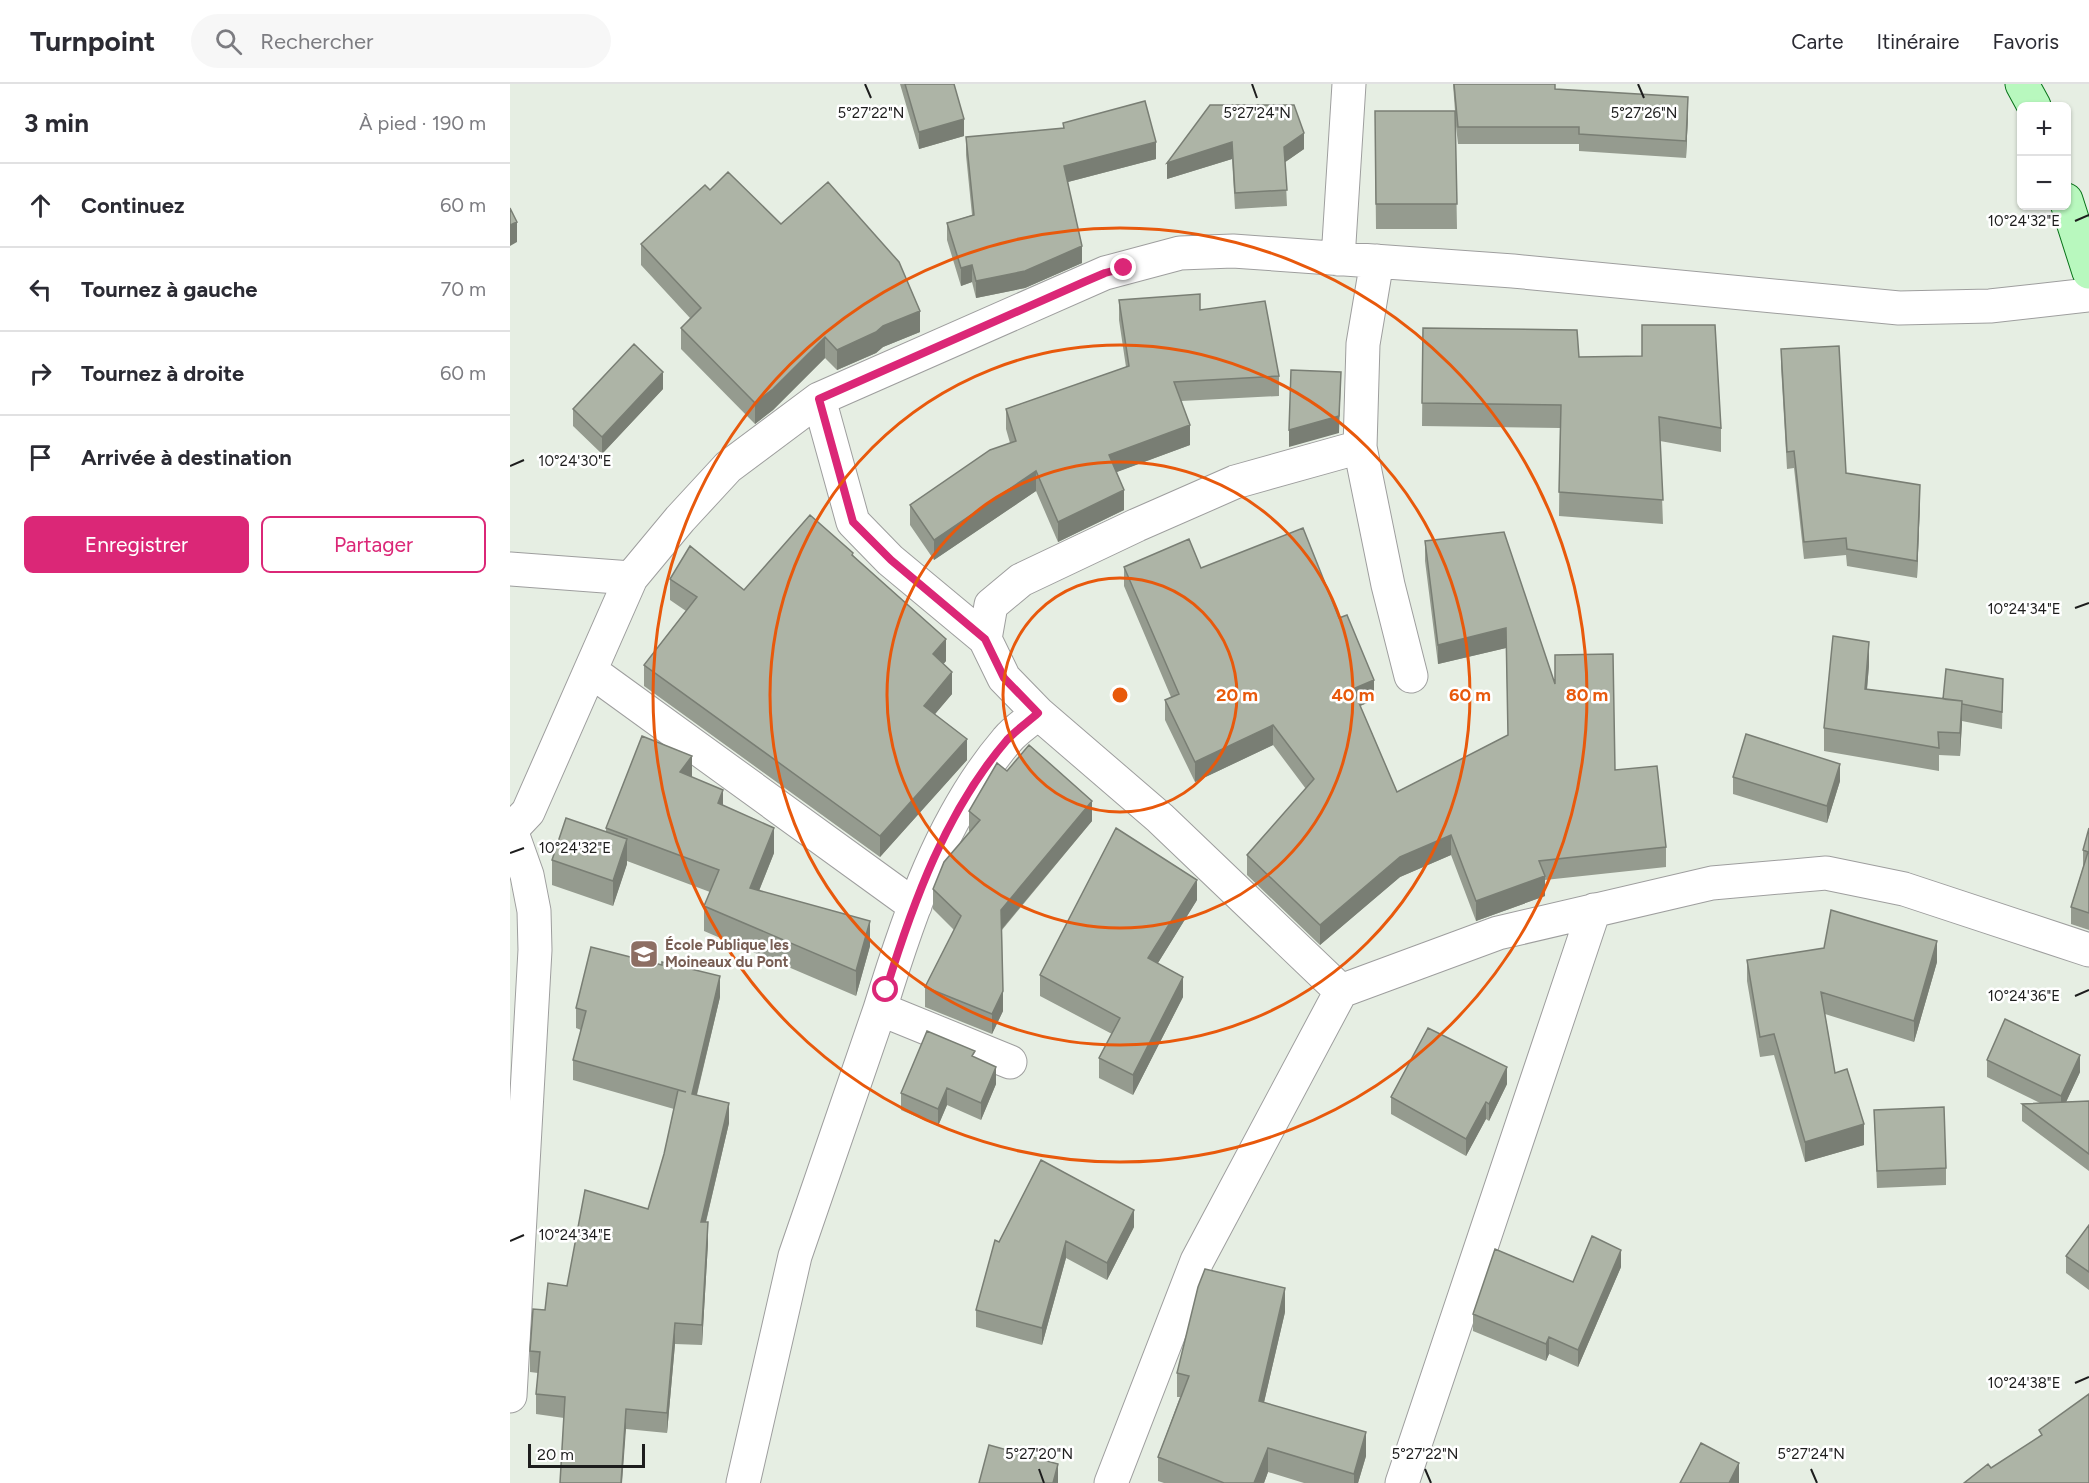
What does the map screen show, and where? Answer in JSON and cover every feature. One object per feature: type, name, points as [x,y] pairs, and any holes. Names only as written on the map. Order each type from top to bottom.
[{"type":"street","points":[[1338,259],[1349,84]]},
{"type":"street","points":[[2022,84],[2032,102]]},
{"type":"street","points":[[2070,210],[2089,272]]},
{"type":"street","points":[[510,1396],[535,950],[534,911],[527,874],[510,830],[528,812],[631,578],[680,519],[728,467],[819,399],[1105,273],[1180,253],[1233,251],[1513,271],[1899,308],[1990,306],[2089,295]]},
{"type":"street","points":[[1377,261],[1364,344],[1360,447],[1388,585],[1411,676]]},
{"type":"street","points":[[819,399],[853,522],[891,560],[985,639],[1004,678],[1038,713],[1160,818],[1341,991]]},
{"type":"street","points":[[985,639],[992,604],[1021,580],[1235,482],[1360,447]]},
{"type":"street","points":[[510,569],[631,578]]},
{"type":"street","points":[[591,671],[915,906]]},
{"type":"street","points":[[743,1483],[795,1256],[915,906],[943,839],[977,780],[1008,739],[1038,713]]},
{"type":"street","points":[[1120,1480],[1197,1261],[1341,991],[1498,933],[1712,883],[1826,873],[1904,889],[2089,950]]},
{"type":"street","points":[[1402,1483],[1594,910]]},
{"type":"street","points":[[880,1010],[1010,1062]]},
{"type":"building","points":[[905,84],[954,84],[964,119],[919,132]]},
{"type":"building","points":[[1454,84],[1555,84],[1555,89],[1688,97],[1686,141],[1579,134],[1579,127],[1458,127]]},
{"type":"building","points":[[1145,101],[1156,142],[1064,166],[1082,246],[1025,271],[976,281],[972,265],[961,268],[947,223],[974,215],[966,137],[1064,128],[1063,123]]},
{"type":"building","points":[[1210,105],[1294,105],[1304,133],[1284,147],[1287,190],[1235,193],[1232,142],[1167,163]]},
{"type":"building","points":[[1375,111],[1455,111],[1457,204],[1376,204]]},
{"type":"building","points":[[728,172],[781,224],[828,182],[899,262],[920,311],[883,326],[876,332],[837,350],[825,337],[773,389],[755,403],[681,328],[701,308],[641,244],[705,185],[710,190]]},
{"type":"building","points":[[510,208],[517,222],[510,225]]},
{"type":"building","points":[[1200,294],[1200,310],[1265,301],[1279,376],[1174,382],[1190,425],[1109,455],[1124,490],[1058,522],[1036,471],[934,540],[910,505],[990,450],[1016,441],[1006,409],[1129,366],[1119,300]]},
{"type":"building","points":[[1642,325],[1715,325],[1721,428],[1659,417],[1663,500],[1559,492],[1561,405],[1422,403],[1423,328],[1577,330],[1579,357],[1642,356]]},
{"type":"building","points":[[634,344],[663,372],[602,437],[573,409]]},
{"type":"building","points":[[1839,346],[1846,473],[1920,485],[1917,561],[1847,549],[1846,538],[1804,542],[1794,451],[1787,452],[1781,349]]},
{"type":"building","points":[[1291,370],[1341,372],[1339,416],[1289,430]]},
{"type":"building","points":[[810,515],[946,639],[933,654],[952,672],[924,706],[967,739],[880,836],[644,665],[697,597],[670,579],[690,546],[744,590]]},
{"type":"building","points":[[1303,528],[1339,618],[1347,615],[1374,680],[1353,689],[1397,792],[1508,735],[1506,628],[1438,645],[1425,541],[1504,532],[1555,684],[1555,655],[1613,654],[1615,770],[1657,766],[1666,847],[1539,861],[1545,876],[1476,901],[1451,835],[1400,857],[1320,925],[1247,855],[1314,779],[1273,725],[1195,762],[1165,700],[1179,694],[1124,567],[1189,539],[1201,568]]},
{"type":"building","points":[[1833,636],[1869,642],[1865,689],[1962,701],[1960,733],[1938,732],[1939,748],[1824,728]]},
{"type":"building","points":[[1946,669],[2003,679],[2002,712],[1962,704],[1962,701],[1943,699]]},
{"type":"building","points":[[1746,734],[1840,764],[1827,806],[1733,777]]},
{"type":"building","points":[[642,736],[692,756],[680,772],[723,790],[718,803],[774,828],[750,888],[870,921],[856,971],[704,906],[719,870],[606,828]]},
{"type":"building","points":[[1029,745],[1092,801],[1001,910],[1003,991],[992,1014],[925,987],[961,916],[933,889],[944,862],[980,820],[969,811],[997,763],[1007,771]]},
{"type":"building","points":[[566,818],[627,839],[613,881],[552,860]]},
{"type":"building","points":[[1116,828],[1197,880],[1148,958],[1183,977],[1133,1075],[1099,1058],[1120,1018],[1040,975]]},
{"type":"building","points":[[2089,828],[2089,913],[2071,907],[2088,852],[2083,850]]},
{"type":"building","points":[[1831,910],[1937,941],[1914,1021],[1821,992],[1835,1073],[1847,1069],[1864,1124],[1805,1142],[1774,1034],[1760,1037],[1747,960],[1824,948]]},
{"type":"building","points":[[591,947],[662,965],[662,962],[720,976],[692,1094],[729,1103],[701,1222],[708,1222],[702,1325],[675,1323],[667,1413],[626,1409],[621,1483],[560,1483],[565,1397],[536,1394],[540,1352],[530,1351],[533,1309],[545,1310],[548,1283],[567,1286],[585,1190],[648,1209],[664,1154],[678,1090],[686,1092],[573,1060],[586,1011],[576,1008]]},
{"type":"building","points":[[2005,1019],[2080,1055],[2061,1096],[1987,1060]]},
{"type":"building","points":[[1428,1028],[1507,1067],[1489,1104],[1486,1102],[1466,1139],[1391,1097]]},
{"type":"building","points":[[927,1031],[975,1051],[972,1056],[996,1067],[981,1103],[947,1088],[938,1109],[901,1093]]},
{"type":"building","points":[[2089,1101],[2089,1154],[2022,1104]]},
{"type":"building","points":[[1944,1107],[1946,1168],[1877,1171],[1874,1110]]},
{"type":"building","points":[[1041,1160],[1134,1210],[1107,1263],[1066,1241],[1042,1328],[976,1310],[995,1240],[999,1242]]},
{"type":"building","points":[[2089,1225],[2089,1272],[2066,1256]]},
{"type":"building","points":[[1592,1236],[1621,1250],[1578,1350],[1549,1337],[1546,1344],[1473,1314],[1495,1249],[1573,1282]]},
{"type":"building","points":[[1205,1269],[1285,1288],[1259,1401],[1366,1432],[1354,1474],[1268,1448],[1254,1483],[1224,1483],[1158,1457],[1189,1376],[1177,1373],[1198,1287]]},
{"type":"building","points":[[2089,1394],[2089,1483],[1964,1483],[1988,1464],[1991,1468],[2042,1435],[2039,1430]]},
{"type":"building","points":[[1701,1443],[1739,1463],[1729,1483],[1680,1483]]},
{"type":"building","points":[[989,1445],[1058,1464],[1053,1483],[979,1483]]},
{"type":"place","name":"École Publique les Moineaux du Pont","points":[[644,954]]},
{"type":"route","points":[[886,990],[898,951],[943,839],[977,780],[1008,739],[1038,713],[1004,678],[985,639],[891,560],[853,522],[819,399],[1084,282],[1124,268]]}]
